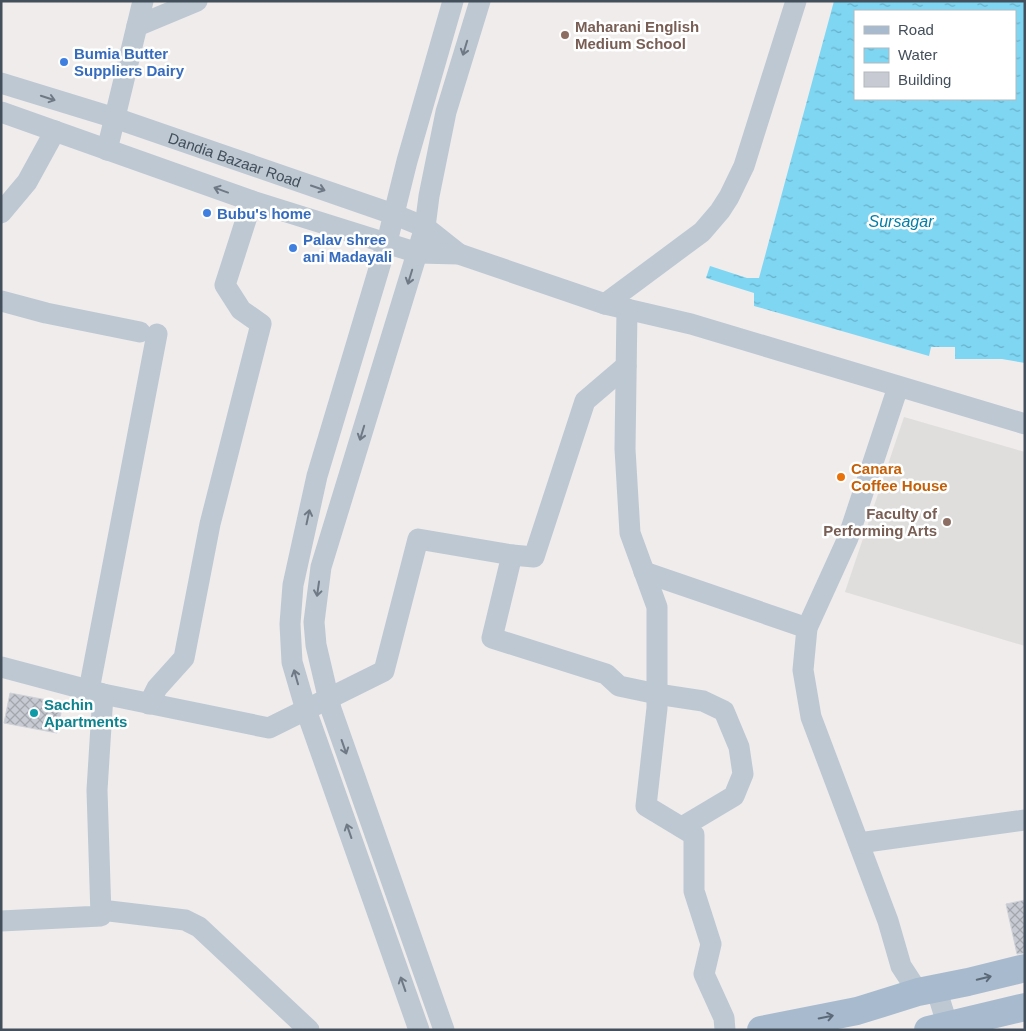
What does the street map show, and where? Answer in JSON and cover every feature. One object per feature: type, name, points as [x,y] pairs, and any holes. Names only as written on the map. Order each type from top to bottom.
[{"type":"main road","points":[[765,1029],[857,1011],[927,990],[1025,968]]},
{"type":"main road","points":[[942,1028],[1025,1008]]},
{"type":"street","points":[[107,150],[143,1]]},
{"type":"street","points":[[137,26],[197,1]]},
{"type":"street","points":[[419,1030],[306,710],[292,662],[290,624],[293,585],[317,476],[387,242],[417,125],[453,1]]},
{"type":"street","points":[[444,1030],[328,700],[316,646],[314,622],[321,567],[418,253],[425,227],[429,196],[446,112],[480,1]]},
{"type":"street","points":[[605,304],[702,232],[729,197],[744,166],[796,1]]},
{"type":"street","name":"Dandia Bazaar Road","points":[[1,83],[115,118],[393,214],[425,227],[460,254]]},
{"type":"street","points":[[1,112],[252,201],[418,253],[460,254],[605,304],[691,324],[1025,424]]},
{"type":"street","points":[[1,213],[27,182],[55,132]]},
{"type":"street","points":[[149,704],[157,688],[184,658],[210,524],[261,324],[241,310],[224,285],[252,201]]},
{"type":"street","points":[[1,301],[46,313],[149,333],[96,692],[101,916],[1,921]]},
{"type":"street","points":[[627,309],[625,449],[630,533],[657,607],[657,708],[646,806],[694,835],[694,891],[710,944],[704,974],[724,1018],[725,1030]]},
{"type":"street","points":[[1,667],[96,692],[269,728],[328,700],[384,671],[418,540],[534,557],[585,401],[626,366]]},
{"type":"street","points":[[898,386],[848,538],[807,628],[803,670],[811,717],[888,921],[901,966],[927,990],[942,1028]]},
{"type":"street","points":[[512,555],[492,638],[606,674],[619,686],[703,701],[724,711],[738,746],[743,774],[734,796],[682,827]]},
{"type":"street","points":[[644,572],[807,628]]},
{"type":"street","points":[[859,843],[1025,820]]},
{"type":"street","points":[[101,910],[185,920],[200,927],[309,1030]]},
{"type":"shaded area","name":"Faculty of Performing Arts","points":[[904,417],[1025,452],[1025,646],[845,592]]},
{"type":"water","name":"Sursagar","points":[[834,1],[1025,1],[1025,363],[1002,359],[955,359],[955,347],[931,347],[929,356],[754,306],[754,293],[706,278],[710,266],[747,278],[759,278]]},
{"type":"building","name":"Sachin Apartments","points":[[10,693],[63,703],[57,733],[4,723]]},
{"type":"building","points":[[1025,900],[1025,953],[1017,954],[1006,904]]},
{"type":"place","name":"Maharani English Medium School","points":[[565,35]]},
{"type":"place","name":"Bumia Butter Suppliers Dairy","points":[[64,62]]},
{"type":"place","name":"Bubu's home","points":[[207,213]]},
{"type":"place","name":"Palav shree ani Madayali","points":[[293,248]]},
{"type":"place","name":"Canara Coffee House","points":[[841,477]]},
{"type":"place","name":"Faculty of Performing Arts","points":[[947,522]]},
{"type":"place","name":"Sachin Apartments","points":[[34,713]]}]
